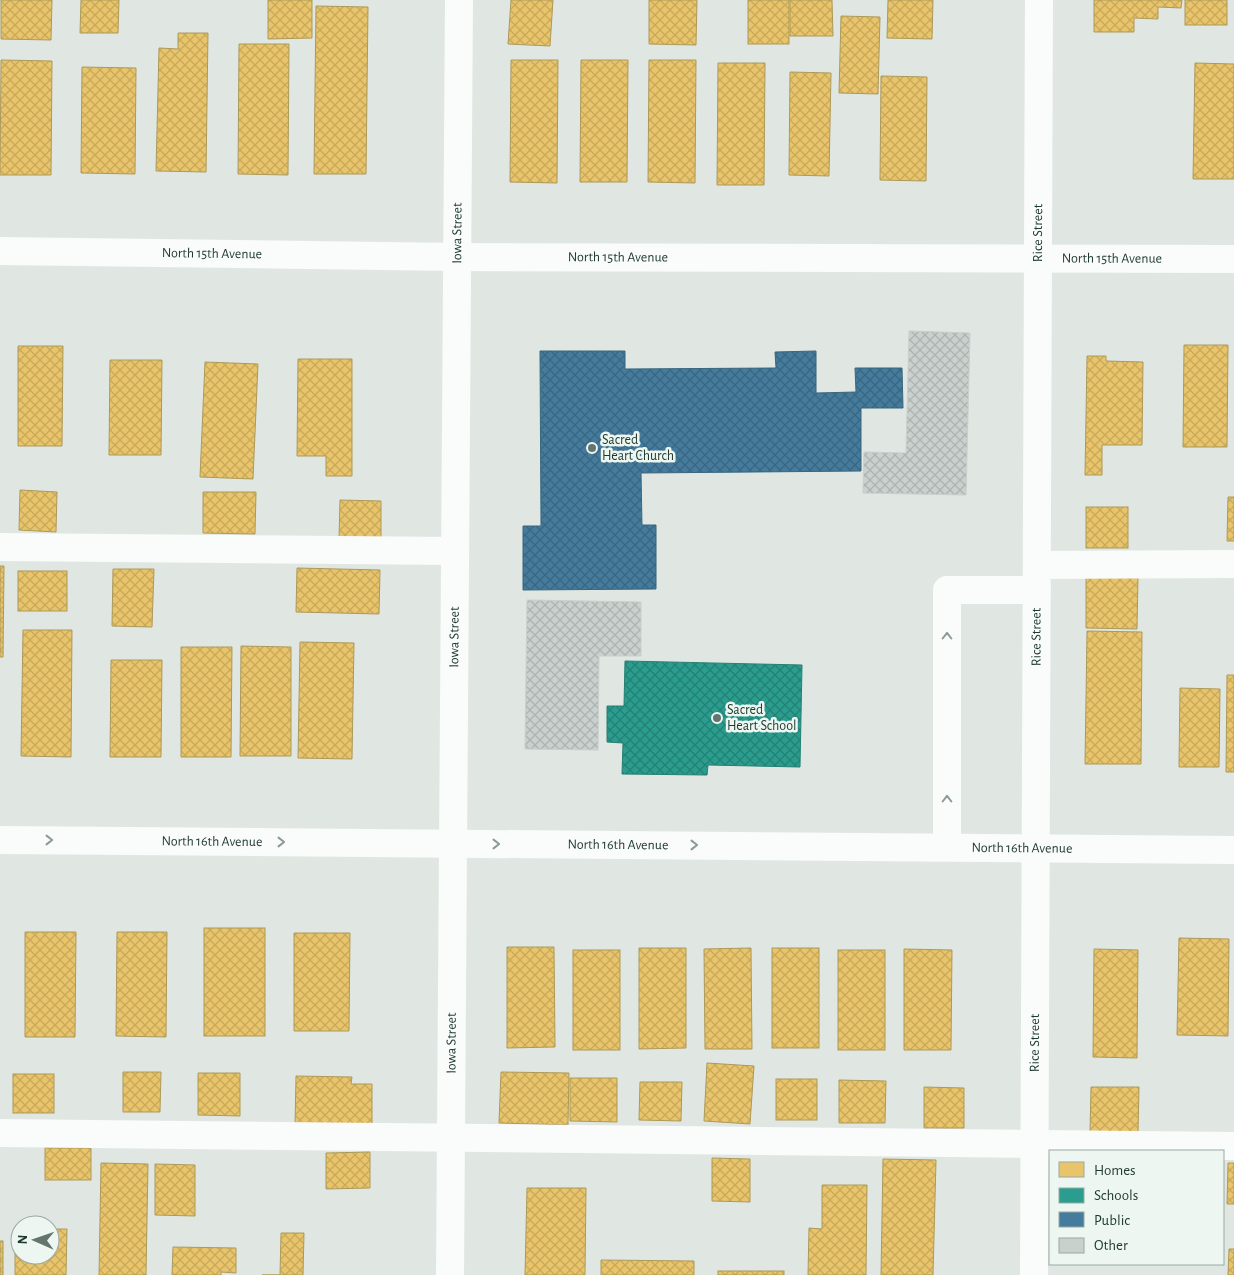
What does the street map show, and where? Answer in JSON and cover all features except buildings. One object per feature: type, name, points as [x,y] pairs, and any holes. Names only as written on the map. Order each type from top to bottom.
[{"type":"street","name":"Iowa Street","points":[[450,1275],[459,0]]},
{"type":"street","name":"Rice Street","points":[[1034,1275],[1039,0]]},
{"type":"street","name":"North 15th Avenue","points":[[0,250],[457,258],[1234,259]]},
{"type":"street","points":[[0,547],[455,551]]},
{"type":"street","points":[[947,847],[947,590],[1037,577],[1234,564]]},
{"type":"street","name":"North 16th Avenue","points":[[0,840],[1234,850]]},
{"type":"street","points":[[0,1133],[1234,1146]]},
{"type":"place","name":"Sacred Heart Church","points":[[592,448]]},
{"type":"place","name":"Sacred Heart School","points":[[717,718]]}]
